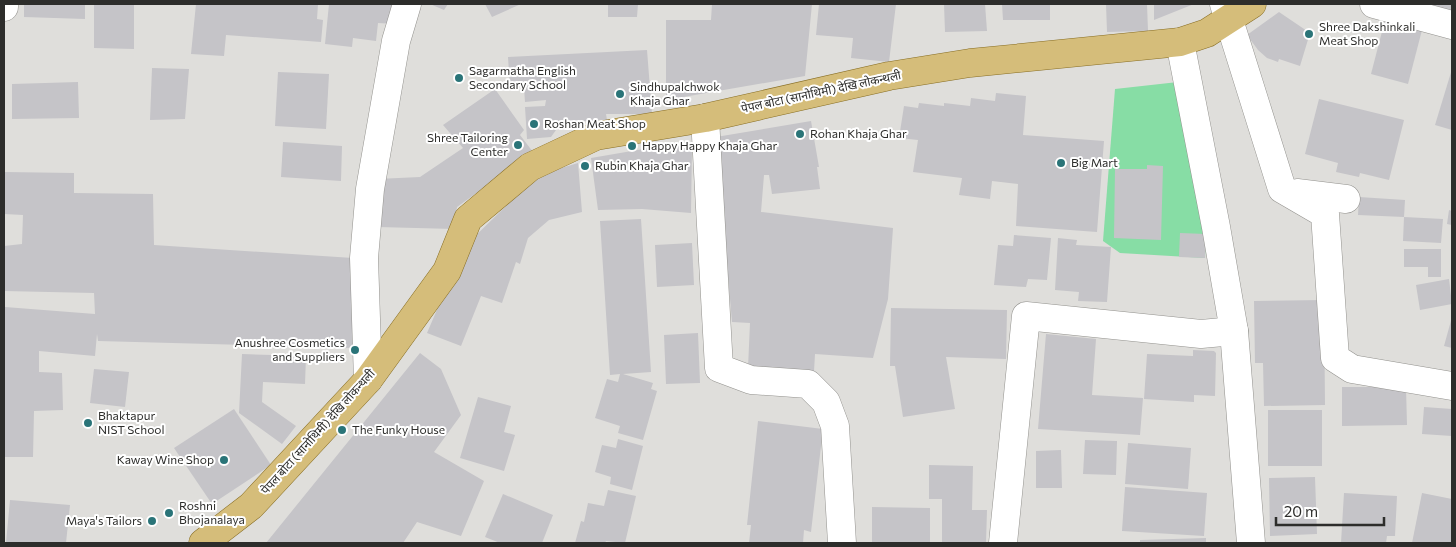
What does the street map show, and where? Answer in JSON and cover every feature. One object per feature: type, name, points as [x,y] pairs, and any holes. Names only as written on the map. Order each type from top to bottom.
[{"type":"main road","name":"पेपल बोटा (सानोथिमी) देखि लोकन्थली","points":[[203,543],[251,506],[368,380],[447,271],[468,219],[530,167],[596,136],[705,118],[889,76],[970,63],[1180,42],[1207,34],[1227,11],[1252,4]]},
{"type":"street","points":[[368,380],[364,258],[370,190],[396,41],[408,4]]},
{"type":"street","points":[[1374,4],[1452,25]]},
{"type":"street","points":[[1227,11],[1282,189],[1324,214],[1335,358],[1352,369],[1452,386]]},
{"type":"street","points":[[1180,42],[1234,331],[1251,543]]},
{"type":"street","points":[[705,118],[719,368],[751,380],[808,384],[826,402],[835,426],[842,543]]},
{"type":"street","points":[[1288,192],[1346,199]]},
{"type":"street","points":[[1003,543],[1026,316],[1201,334],[1234,331]]},
{"type":"green space","points":[[1178,82],[1206,234],[1205,258],[1120,253],[1103,241],[1115,89]]},
{"type":"building","points":[[24,4],[85,4],[85,19],[24,17]]},
{"type":"building","points":[[94,4],[134,4],[134,49],[94,48]]},
{"type":"building","points":[[196,4],[318,4],[317,19],[323,20],[321,42],[226,35],[224,56],[191,54]]},
{"type":"building","points":[[329,4],[397,4],[395,24],[378,23],[376,41],[353,38],[352,47],[325,44]]},
{"type":"building","points":[[430,4],[448,4],[444,10]]},
{"type":"building","points":[[485,4],[521,4],[492,17]]},
{"type":"building","points":[[608,4],[638,4],[637,17],[608,17]]},
{"type":"building","points":[[712,4],[812,4],[805,76],[666,100],[666,20],[711,20]]},
{"type":"building","points":[[819,4],[896,4],[889,62],[851,58],[853,38],[816,35]]},
{"type":"building","points":[[944,4],[985,4],[987,31],[945,32]]},
{"type":"building","points":[[1002,4],[1050,4],[1050,20],[1003,20]]},
{"type":"building","points":[[1106,4],[1147,4],[1148,31],[1107,32]]},
{"type":"building","points":[[1154,4],[1194,4],[1154,20]]},
{"type":"building","points":[[1396,4],[1452,4],[1452,5],[1448,19]]},
{"type":"building","points":[[1279,12],[1310,33],[1300,66],[1279,59],[1278,62],[1267,58],[1258,50],[1247,35]]},
{"type":"building","points":[[1385,20],[1422,30],[1408,84],[1371,74]]},
{"type":"building","points":[[647,50],[652,114],[606,114],[607,120],[570,122],[556,130],[551,137],[527,139],[525,107],[545,106],[546,100],[525,102],[524,87],[510,88],[508,57]]},
{"type":"building","points":[[152,68],[189,69],[185,119],[150,120]]},
{"type":"building","points":[[1452,69],[1452,130],[1435,125]]},
{"type":"building","points":[[278,72],[329,74],[326,129],[275,126]]},
{"type":"building","points":[[78,82],[79,118],[12,119],[12,84]]},
{"type":"building","points":[[495,89],[524,130],[520,135],[533,152],[457,207],[454,229],[378,227],[377,179],[420,177],[463,148],[443,125]]},
{"type":"building","points":[[996,93],[1026,96],[1023,135],[1104,141],[1097,232],[1016,226],[1018,184],[992,181],[990,199],[959,195],[962,178],[913,172],[918,140],[899,138],[904,106],[918,108],[919,103],[944,106],[944,103],[970,106],[971,98],[995,101]]},
{"type":"building","points":[[1319,99],[1404,120],[1389,180],[1360,173],[1359,177],[1336,172],[1338,163],[1305,154]]},
{"type":"building","points":[[811,121],[819,167],[817,167],[820,189],[772,194],[769,175],[764,175],[761,212],[893,228],[888,299],[873,358],[815,354],[814,371],[748,368],[750,323],[732,322],[716,137]]},
{"type":"building","points":[[283,142],[342,146],[341,181],[281,177]]},
{"type":"building","points":[[661,146],[692,146],[691,213],[642,209],[598,210],[591,158]]},
{"type":"building","points":[[578,163],[582,212],[549,220],[528,238],[520,264],[516,262],[502,303],[481,296],[461,346],[427,333],[439,305],[434,302],[444,283],[453,287],[470,241],[538,175]]},
{"type":"building","points":[[1147,165],[1163,166],[1161,240],[1114,238],[1115,169],[1147,169]]},
{"type":"building","points":[[5,172],[74,173],[74,193],[153,194],[154,245],[353,258],[354,348],[98,341],[97,334],[95,356],[39,351],[39,372],[62,373],[63,410],[34,411],[33,457],[4,457],[5,307],[95,314],[94,293],[4,291],[4,246],[22,244],[23,215],[4,214]]},
{"type":"building","points":[[1359,197],[1405,200],[1404,217],[1358,215]]},
{"type":"building","points":[[1449,210],[1452,211],[1452,225],[1447,224]]},
{"type":"building","points":[[1404,217],[1443,219],[1441,243],[1403,241]]},
{"type":"building","points":[[641,219],[651,372],[623,374],[653,383],[651,389],[657,391],[643,440],[618,433],[620,426],[595,418],[607,379],[618,382],[620,374],[610,375],[600,221]]},
{"type":"building","points":[[1180,233],[1206,234],[1205,258],[1179,257]]},
{"type":"building","points":[[1014,235],[1051,238],[1047,280],[1028,279],[1026,287],[994,285],[998,245],[1013,246]]},
{"type":"building","points":[[1058,238],[1077,240],[1076,245],[1111,247],[1107,302],[1078,301],[1079,292],[1055,290]]},
{"type":"building","points":[[692,243],[694,285],[657,287],[655,245]]},
{"type":"building","points":[[1404,249],[1441,249],[1441,277],[1428,277],[1428,267],[1404,267]]},
{"type":"building","points":[[1449,279],[1452,304],[1420,310],[1416,285]]},
{"type":"building","points":[[1324,300],[1325,405],[1264,406],[1263,363],[1255,363],[1254,301]]},
{"type":"building","points":[[891,308],[1007,310],[1006,359],[946,357],[955,409],[903,417],[895,366],[890,366]]},
{"type":"building","points":[[1452,317],[1452,348],[1444,346]]},
{"type":"building","points":[[698,333],[700,383],[666,384],[664,335]]},
{"type":"building","points":[[1046,334],[1096,339],[1092,395],[1143,398],[1140,435],[1038,429]]},
{"type":"building","points":[[1193,350],[1214,351],[1216,353],[1215,396],[1194,395],[1194,402],[1144,399],[1147,354],[1193,356]]},
{"type":"building","points":[[420,353],[441,369],[461,415],[434,452],[484,481],[461,536],[417,522],[403,543],[266,543]]},
{"type":"building","points":[[242,354],[306,356],[305,384],[263,382],[262,402],[296,426],[282,444],[239,413]]},
{"type":"building","points":[[94,369],[129,372],[125,407],[90,403]]},
{"type":"building","points":[[1342,387],[1406,387],[1407,425],[1342,426]]},
{"type":"building","points":[[478,397],[511,406],[504,432],[515,435],[504,471],[460,458]]},
{"type":"building","points":[[1424,407],[1452,409],[1452,436],[1422,434]]},
{"type":"building","points":[[234,409],[271,465],[212,504],[174,448]]},
{"type":"building","points":[[1268,410],[1322,410],[1322,466],[1268,466]]},
{"type":"building","points":[[758,421],[823,429],[811,532],[804,530],[803,543],[749,543],[751,525],[747,525]]},
{"type":"building","points":[[618,439],[643,446],[632,490],[610,484],[611,477],[595,472],[602,445],[616,448]]},
{"type":"building","points":[[1085,440],[1117,441],[1116,475],[1083,474]]},
{"type":"building","points":[[1128,443],[1191,448],[1188,489],[1125,484]]},
{"type":"building","points":[[1061,450],[1062,488],[1036,488],[1036,451]]},
{"type":"building","points":[[929,465],[973,466],[972,510],[987,510],[986,543],[942,543],[942,499],[929,499]]},
{"type":"building","points":[[1315,477],[1317,534],[1270,536],[1269,478]]},
{"type":"building","points":[[1125,487],[1207,493],[1204,536],[1122,531]]},
{"type":"building","points":[[608,490],[636,496],[625,543],[606,541],[605,543],[575,543],[581,521],[584,522],[588,503],[604,506]]},
{"type":"building","points":[[1344,493],[1397,496],[1395,536],[1387,536],[1386,543],[1341,543]]},
{"type":"building","points":[[1422,493],[1452,499],[1452,543],[1412,543]]},
{"type":"building","points":[[503,494],[553,515],[542,543],[500,543],[485,537]]},
{"type":"building","points":[[10,500],[70,505],[66,543],[6,543]]},
{"type":"building","points":[[872,507],[930,508],[930,543],[872,543]]},
{"type":"building","points":[[1206,538],[1206,543],[1140,543],[1140,540]]},
{"type":"place","name":"Shree Dakshinkali Meat Shop","points":[[1309,34]]},
{"type":"place","name":"Sagarmatha English Secondary School","points":[[459,78]]},
{"type":"place","name":"Sindhupalchwok Khaja Ghar","points":[[620,94]]},
{"type":"place","name":"Roshan Meat Shop","points":[[534,124]]},
{"type":"place","name":"Rohan Khaja Ghar","points":[[800,134]]},
{"type":"place","name":"Shree Tailoring Center","points":[[518,145]]},
{"type":"place","name":"Happy Happy Khaja Ghar","points":[[632,146]]},
{"type":"place","name":"Big Mart","points":[[1061,163]]},
{"type":"place","name":"Rubin Khaja Ghar","points":[[585,166]]},
{"type":"place","name":"Anushree Cosmetics and Suppliers","points":[[355,350]]},
{"type":"place","name":"Bhaktapur NIST School","points":[[88,423]]},
{"type":"place","name":"The Funky House","points":[[342,430]]},
{"type":"place","name":"Kaway Wine Shop","points":[[224,460]]},
{"type":"place","name":"Roshni Bhojanalaya","points":[[169,513]]},
{"type":"place","name":"Maya's Tailors","points":[[152,521]]}]
